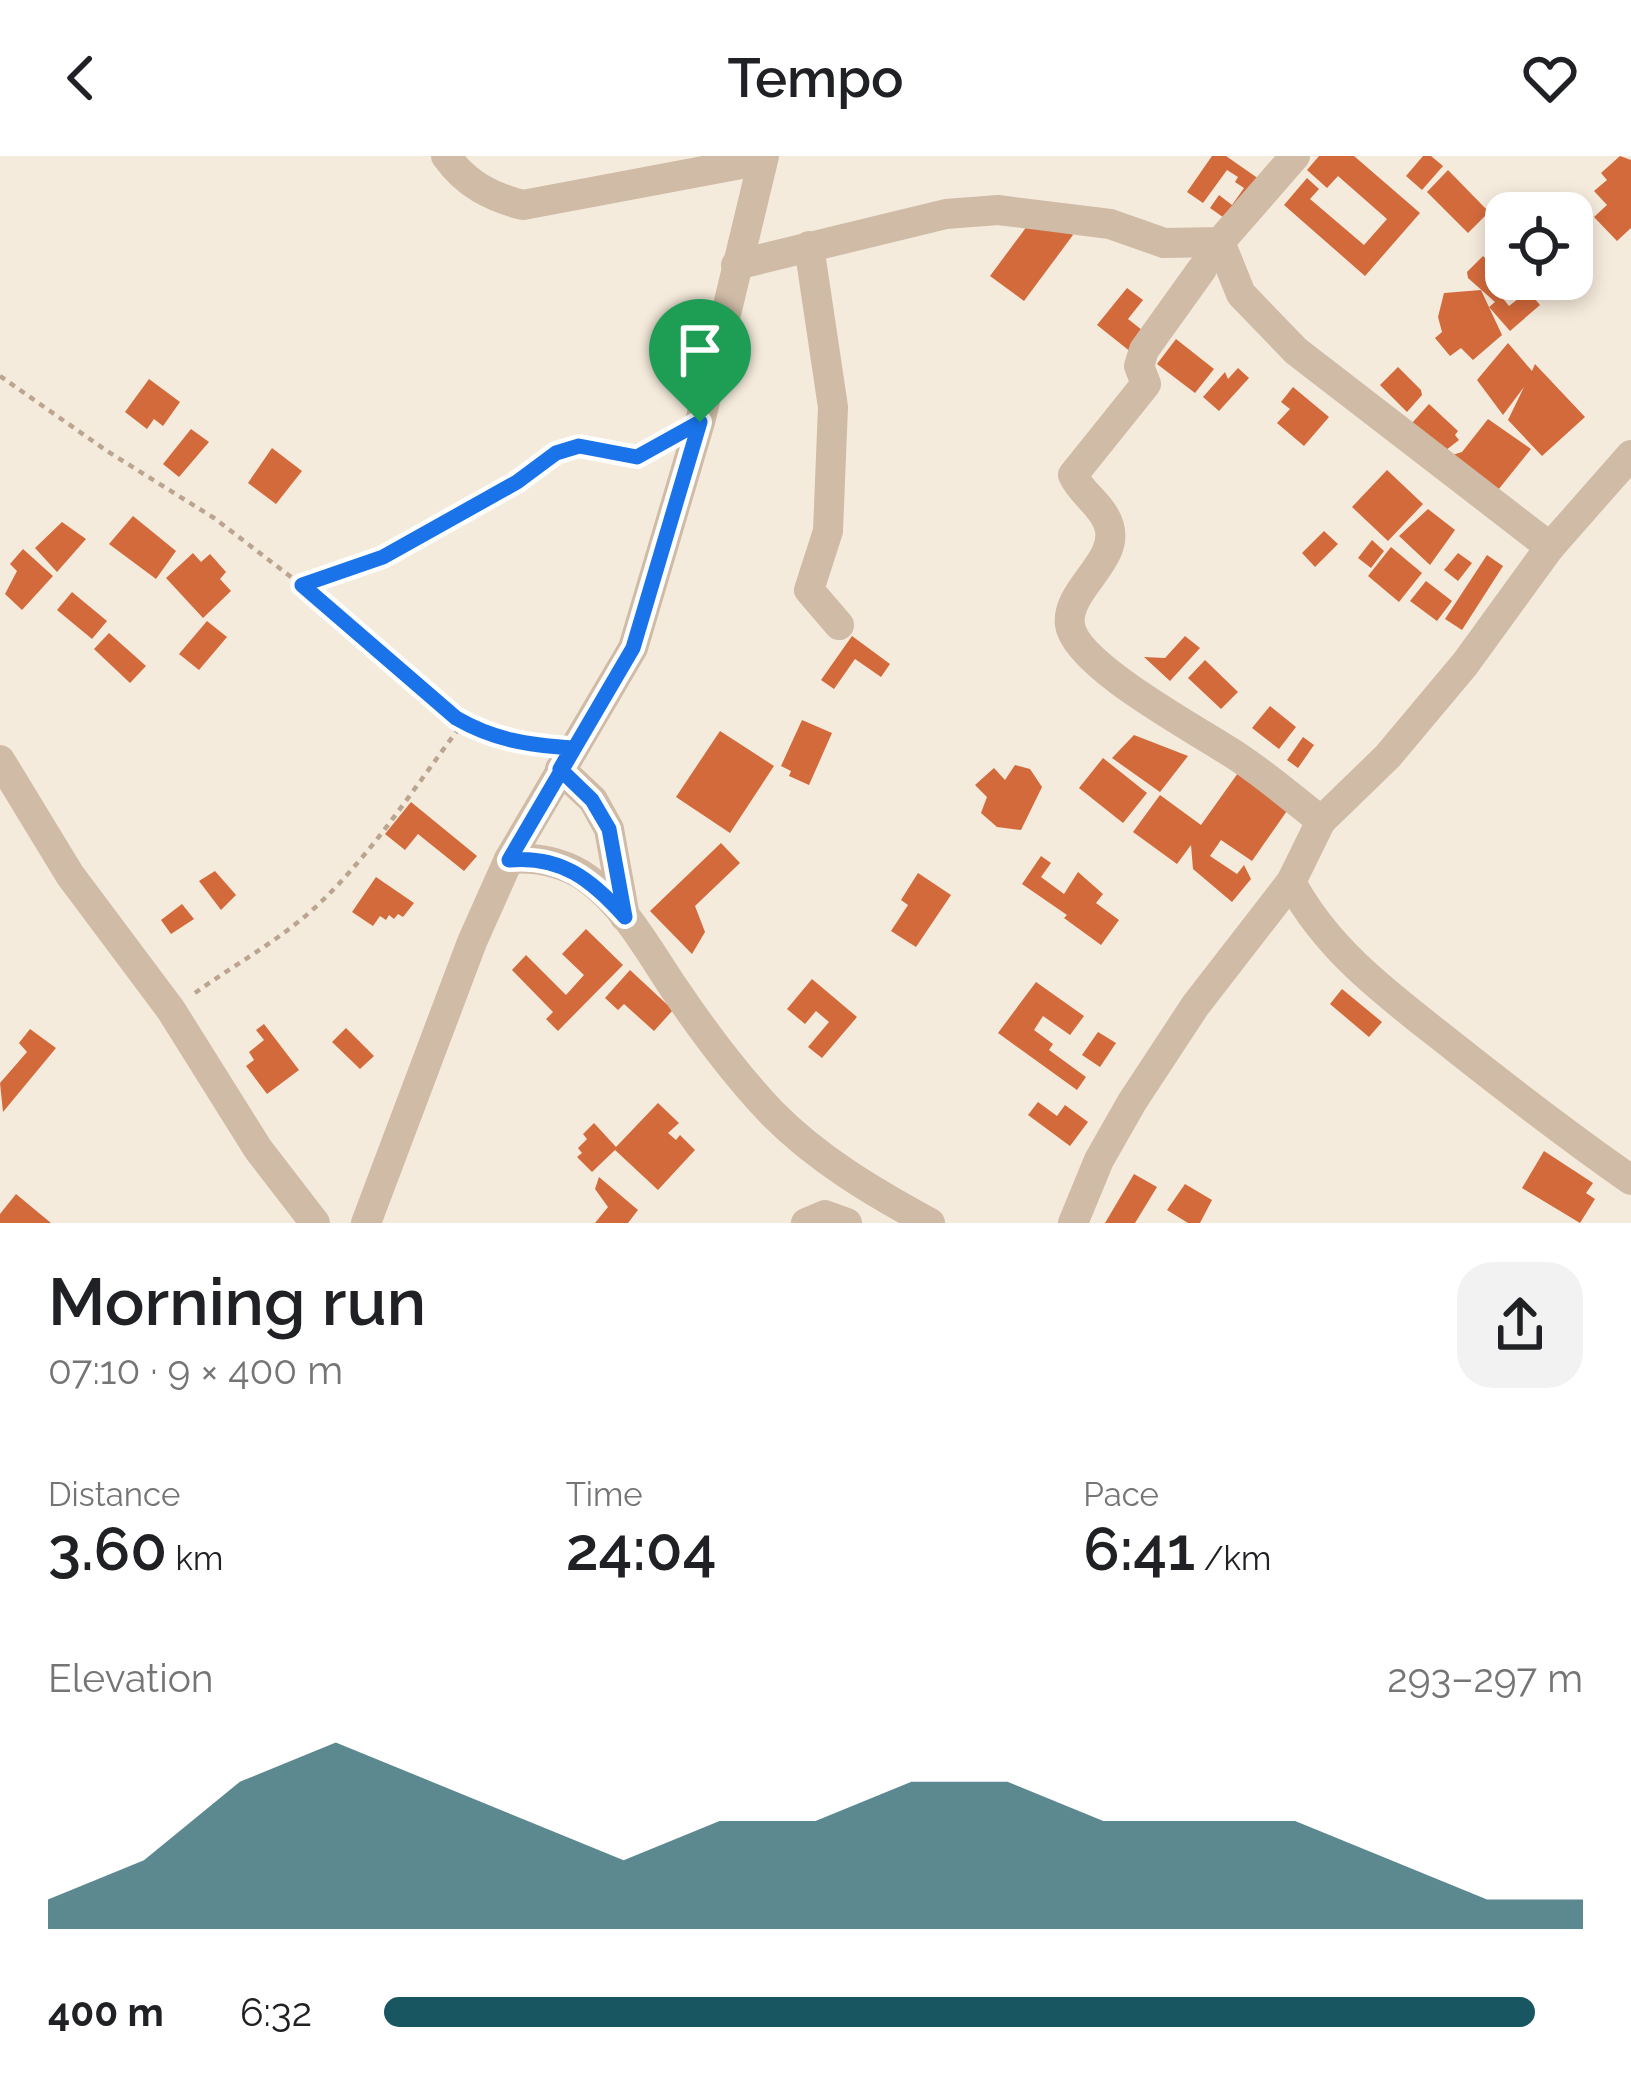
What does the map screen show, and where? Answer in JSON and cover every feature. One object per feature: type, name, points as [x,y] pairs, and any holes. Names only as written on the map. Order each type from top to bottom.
[{"type":"street","points":[[366,1223],[472,942],[509,860],[633,648],[700,422],[763,158],[523,205],[496,199],[473,185],[446,156]]},
{"type":"street","points":[[1164,243],[1220,242],[1295,156]]},
{"type":"street","points":[[736,265],[946,214],[998,210],[1110,224],[1164,243],[1241,294],[1296,351],[1550,547]]},
{"type":"street","points":[[1220,242],[1241,294]]},
{"type":"street","points":[[809,246],[833,407],[828,531],[809,590],[839,625]]},
{"type":"street","points":[[1202,269],[1144,350],[1139,366],[1146,384],[1073,475],[1109,525],[1111,542],[1071,610],[1073,637],[1116,680],[1242,760],[1321,821]]},
{"type":"street","points":[[1073,1223],[1099,1160],[1132,1102],[1195,1006],[1291,882],[1321,821],[1388,756],[1465,664],[1550,547],[1631,455]]},
{"type":"street","points":[[566,759],[609,829],[625,917]]},
{"type":"street","points":[[0,760],[70,875],[171,1010],[258,1149],[315,1223]]},
{"type":"street","points":[[509,860],[542,859],[587,879],[625,917],[683,1002],[769,1109],[805,1145],[873,1192],[930,1223]]},
{"type":"street","points":[[1291,882],[1310,917],[1351,962],[1527,1105],[1631,1180]]},
{"type":"street","points":[[806,1223],[825,1215],[848,1223]]},
{"type":"path","points":[[0,376],[214,518],[302,585],[464,722],[482,734],[566,759]]},
{"type":"path","points":[[302,585],[383,557],[517,482],[556,453],[579,446],[637,457],[700,422]]},
{"type":"path","points":[[171,1010],[281,936],[323,900],[365,854],[464,722]]},
{"type":"building","points":[[1212,156],[1226,156],[1269,186],[1240,229],[1210,208],[1219,195],[1232,205],[1244,188],[1235,182],[1238,177],[1227,170],[1203,203],[1187,192]]},
{"type":"building","points":[[1319,156],[1354,156],[1420,213],[1365,276],[1284,205],[1307,178],[1319,189],[1310,199],[1364,245],[1387,219],[1338,176],[1327,188],[1307,170]]},
{"type":"building","points":[[1423,156],[1443,166],[1422,190],[1406,176]]},
{"type":"building","points":[[1620,156],[1631,160],[1631,228],[1617,241],[1594,217],[1607,205],[1594,191],[1607,180],[1601,173]]},
{"type":"building","points":[[1448,170],[1485,208],[1485,216],[1468,233],[1427,192]]},
{"type":"building","points":[[1039,210],[1073,235],[1024,301],[990,276]]},
{"type":"building","points":[[1485,258],[1485,293],[1468,278],[1467,272]]},
{"type":"building","points":[[1127,288],[1143,300],[1128,319],[1161,345],[1146,364],[1097,325]]},
{"type":"building","points":[[1481,290],[1502,335],[1473,360],[1461,348],[1450,356],[1435,338],[1442,332],[1438,317],[1444,293]]},
{"type":"building","points":[[1504,300],[1509,306],[1517,300],[1536,300],[1540,305],[1510,331],[1489,307]]},
{"type":"building","points":[[1176,339],[1214,369],[1195,393],[1157,364]]},
{"type":"building","points":[[1508,343],[1585,417],[1542,456],[1508,420],[1524,387],[1503,415],[1477,380]]},
{"type":"building","points":[[1398,367],[1422,395],[1407,412],[1380,385]]},
{"type":"building","points":[[1238,368],[1249,378],[1219,411],[1203,397],[1225,372],[1228,379]]},
{"type":"building","points":[[149,379],[180,402],[163,426],[154,419],[147,429],[125,412]]},
{"type":"building","points":[[1293,387],[1329,417],[1304,446],[1277,423],[1290,409],[1281,402]]},
{"type":"building","points":[[1429,404],[1458,431],[1459,440],[1441,454],[1412,423]]},
{"type":"building","points":[[1488,419],[1531,449],[1494,495],[1449,456],[1462,452]]},
{"type":"building","points":[[191,429],[209,442],[179,477],[163,464]]},
{"type":"building","points":[[272,448],[302,471],[276,504],[248,483]]},
{"type":"building","points":[[1387,470],[1423,504],[1388,541],[1352,507]]},
{"type":"building","points":[[1428,509],[1455,530],[1430,565],[1399,536]]},
{"type":"building","points":[[133,516],[176,551],[156,579],[109,544]]},
{"type":"building","points":[[62,522],[86,539],[57,572],[35,548]]},
{"type":"building","points":[[1324,531],[1338,544],[1315,567],[1302,553]]},
{"type":"building","points":[[1372,540],[1384,551],[1371,568],[1358,558]]},
{"type":"building","points":[[1391,547],[1422,573],[1399,602],[1368,576]]},
{"type":"building","points":[[23,549],[53,576],[22,610],[5,594],[17,571],[10,564]]},
{"type":"building","points":[[193,553],[201,562],[210,554],[226,572],[220,579],[231,591],[203,618],[166,578]]},
{"type":"building","points":[[1458,553],[1472,563],[1458,581],[1444,570]]},
{"type":"building","points":[[1487,555],[1503,566],[1462,630],[1445,619]]},
{"type":"building","points":[[1426,581],[1452,601],[1437,621],[1410,601]]},
{"type":"building","points":[[72,592],[107,621],[92,639],[57,610]]},
{"type":"building","points":[[207,621],[227,637],[199,670],[179,654]]},
{"type":"building","points":[[109,633],[146,666],[130,683],[94,649]]},
{"type":"building","points":[[852,636],[890,664],[881,677],[855,659],[834,689],[821,680]]},
{"type":"building","points":[[1185,636],[1200,648],[1170,681],[1144,657],[1165,658]]},
{"type":"building","points":[[1205,660],[1238,692],[1221,709],[1188,678]]},
{"type":"building","points":[[1270,706],[1296,727],[1279,749],[1252,728]]},
{"type":"building","points":[[802,720],[832,733],[809,785],[789,776],[791,771],[781,766]]},
{"type":"building","points":[[720,731],[774,766],[730,833],[676,797]]},
{"type":"building","points":[[1134,735],[1188,756],[1160,792],[1112,758]]},
{"type":"building","points":[[1303,737],[1314,745],[1298,768],[1287,760]]},
{"type":"building","points":[[1103,758],[1147,793],[1123,823],[1079,788]]},
{"type":"building","points":[[1015,765],[1030,769],[1042,787],[1021,830],[997,827],[981,813],[987,797],[975,785],[994,768],[1005,780]]},
{"type":"building","points":[[1238,773],[1289,808],[1252,861],[1221,840],[1210,856],[1237,874],[1244,865],[1251,879],[1232,902],[1193,869],[1191,845],[1177,864],[1133,832],[1160,795],[1201,825]]},
{"type":"building","points":[[411,802],[477,856],[464,871],[418,834],[405,850],[385,834]]},
{"type":"building","points":[[721,843],[740,863],[695,906],[705,932],[692,954],[650,911]]},
{"type":"building","points":[[1041,856],[1051,863],[1041,877],[1064,894],[1078,872],[1103,894],[1096,903],[1119,920],[1101,945],[1022,884]]},
{"type":"building","points":[[215,871],[236,895],[221,910],[199,881]]},
{"type":"building","points":[[918,873],[951,895],[916,947],[891,931],[908,905],[901,900]]},
{"type":"building","points":[[376,877],[414,903],[403,917],[389,915],[386,920],[380,916],[373,926],[352,912]]},
{"type":"building","points":[[182,904],[194,919],[171,934],[161,920]]},
{"type":"building","points":[[586,929],[623,965],[558,1031],[546,1019],[553,1012],[512,970],[526,955],[566,995],[584,975],[562,954]]},
{"type":"building","points":[[630,970],[673,1010],[654,1031],[624,1004],[618,1010],[605,998]]},
{"type":"building","points":[[812,979],[857,1017],[822,1058],[808,1047],[829,1022],[816,1011],[805,1024],[787,1009]]},
{"type":"building","points":[[1036,982],[1084,1016],[1070,1035],[1043,1016],[1034,1030],[1053,1044],[1049,1050],[1086,1077],[1077,1090],[998,1033]]},
{"type":"building","points":[[1342,989],[1382,1022],[1369,1037],[1330,1004]]},
{"type":"building","points":[[264,1024],[299,1070],[267,1094],[246,1066],[254,1060],[249,1052],[264,1040],[256,1030]]},
{"type":"building","points":[[346,1028],[374,1056],[360,1069],[332,1042]]},
{"type":"building","points":[[30,1029],[56,1048],[3,1112],[0,1083],[27,1052],[19,1043]]},
{"type":"building","points":[[1098,1032],[1116,1043],[1100,1067],[1082,1055]]},
{"type":"building","points":[[1038,1102],[1057,1116],[1065,1105],[1088,1122],[1070,1146],[1028,1115]]},
{"type":"building","points":[[658,1103],[679,1123],[668,1133],[676,1140],[680,1135],[695,1150],[658,1190],[615,1150],[592,1172],[577,1157],[587,1139],[583,1134],[594,1123],[616,1147]]},
{"type":"building","points":[[1544,1151],[1593,1183],[1586,1193],[1595,1199],[1580,1223],[1522,1188]]},
{"type":"building","points":[[1134,1174],[1157,1187],[1135,1223],[1105,1223]]},
{"type":"building","points":[[599,1177],[638,1210],[628,1223],[595,1223],[608,1207],[595,1189]]},
{"type":"building","points":[[1185,1184],[1212,1200],[1200,1223],[1188,1223],[1167,1210]]},
{"type":"building","points":[[16,1194],[51,1223],[0,1223],[0,1214]]},
{"type":"route","points":[[700,422],[633,648],[572,748],[560,769],[509,860],[542,859],[565,867],[587,879],[625,917],[602,813],[560,769],[572,748],[515,744],[482,734],[456,718],[302,585],[383,557],[517,482],[556,453],[579,446],[637,457],[700,422]]}]
